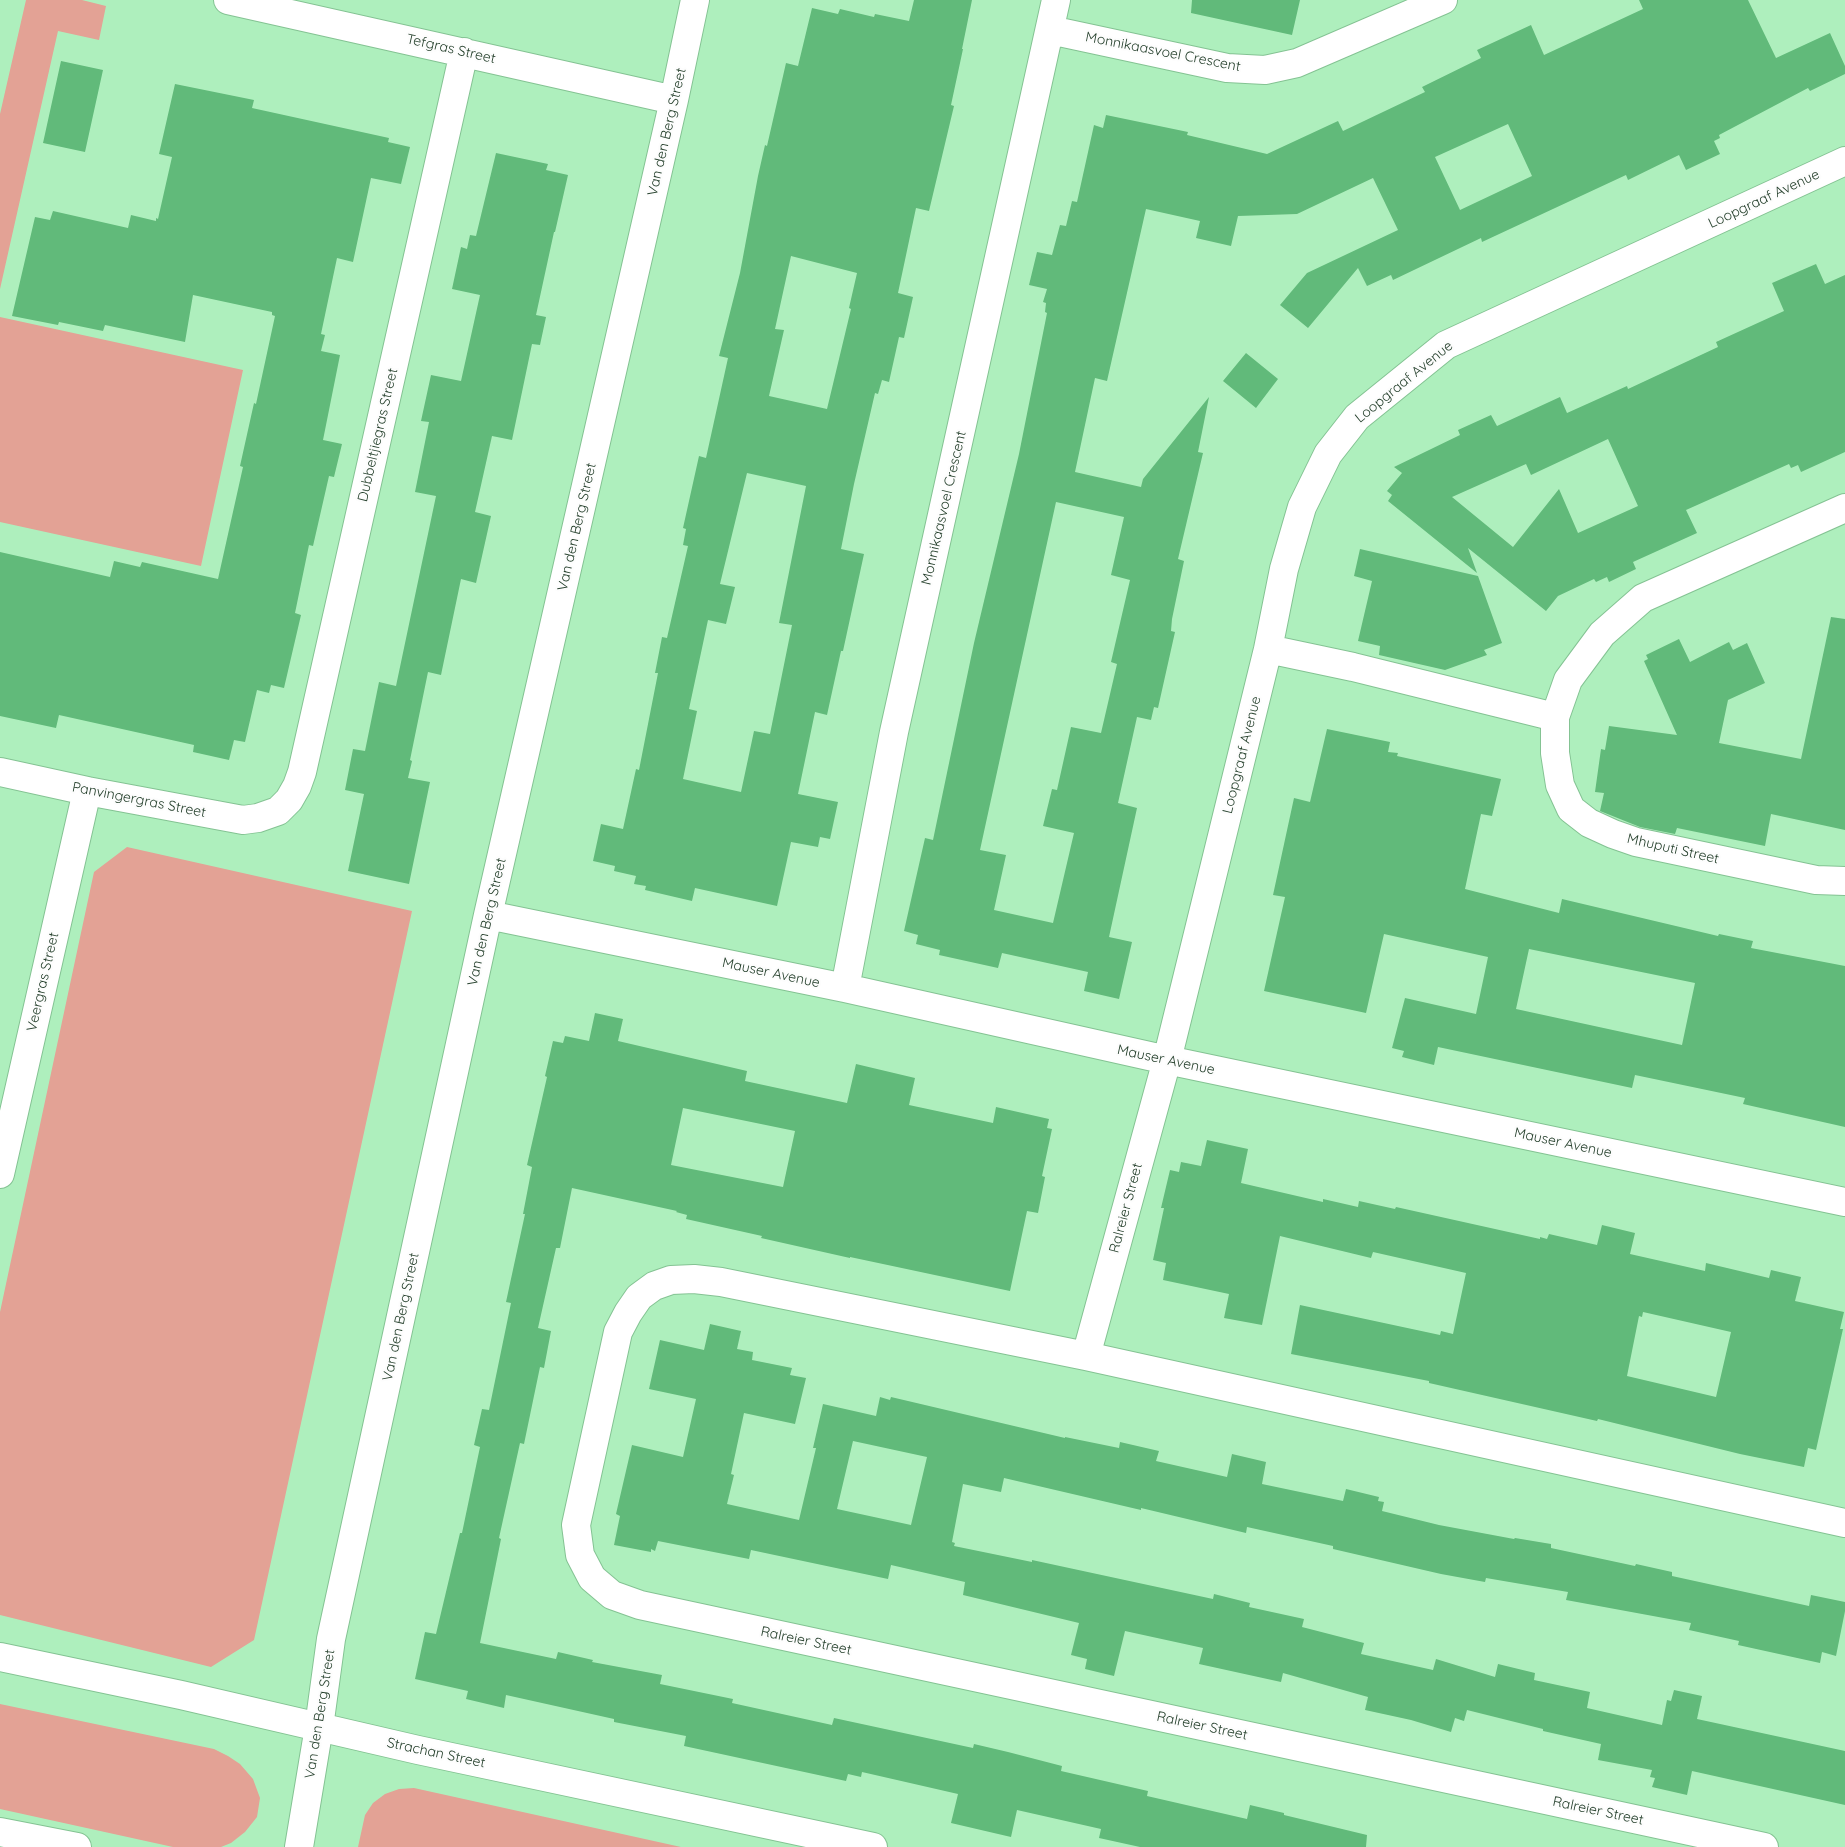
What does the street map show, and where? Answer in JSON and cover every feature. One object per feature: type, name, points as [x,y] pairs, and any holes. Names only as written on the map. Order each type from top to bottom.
[{"type":"street","name":"Tefgras Street","points":[[228,0],[674,100]]},
{"type":"street","name":"Van den Berg Street","points":[[299,1847],[319,1727],[331,1639],[488,915],[674,100],[695,0]]},
{"type":"street","name":"Monnikaasvoel Crescent","points":[[845,988],[894,732],[1056,0]]},
{"type":"street","name":"Monnikaasvoel Crescent","points":[[1050,30],[1228,68],[1264,70],[1305,60],[1443,0]]},
{"type":"street","name":"Dubbeltjiegras Street","points":[[278,811],[297,786],[302,772],[464,52]]},
{"type":"street","name":"Loopgraaf Avenue","points":[[1167,1060],[1268,649],[1284,569],[1302,507],[1328,454],[1357,417],[1446,345],[1845,161]]},
{"type":"street","name":"Mhuputi Street","points":[[1845,508],[1643,598],[1602,634],[1568,680],[1555,717],[1555,754],[1560,785],[1571,808],[1589,823],[1636,842],[1816,880],[1845,881]]},
{"type":"street","points":[[1268,649],[1555,717]]},
{"type":"street","name":"Panvingergras Street","points":[[0,772],[87,791],[243,820],[258,818],[278,811]]},
{"type":"street","name":"Veergras Street","points":[[0,1174],[87,791]]},
{"type":"street","name":"Mauser Avenue","points":[[488,915],[845,988],[1167,1060],[1845,1202]]},
{"type":"street","name":"Ralreier Street","points":[[1086,1356],[1167,1060]]},
{"type":"street","name":"Ralreier Street","points":[[1764,1847],[640,1605],[612,1595],[592,1578],[580,1555],[576,1525],[618,1332],[639,1297],[654,1286],[671,1280],[686,1279],[721,1282],[1086,1356],[1845,1523]]},
{"type":"street","name":"Strachan Street","points":[[0,1657],[873,1847]]},
{"type":"street","points":[[0,1832],[77,1847]]},
{"type":"shaded area","points":[[26,0],[82,0],[106,6],[99,40],[58,31],[0,289],[0,114]]},
{"type":"shaded area","points":[[0,317],[243,370],[201,566],[0,522]]},
{"type":"shaded area","points":[[127,847],[412,911],[254,1640],[211,1667],[0,1615],[0,1312],[94,872]]},
{"type":"shaded area","points":[[0,1704],[214,1749],[240,1764],[253,1779],[260,1798],[257,1817],[245,1832],[231,1843],[221,1847],[173,1847],[0,1809]]},
{"type":"shaded area","points":[[414,1788],[681,1847],[358,1847],[365,1815],[373,1803],[385,1794],[399,1789]]},
{"type":"building","points":[[914,0],[972,0],[951,105],[954,106],[929,211],[916,208],[898,293],[913,297],[904,338],[899,337],[889,382],[882,380],[878,394],[875,393],[841,549],[864,554],[843,651],[841,651],[827,715],[815,712],[798,794],[838,802],[830,839],[820,837],[818,847],[791,842],[777,906],[695,888],[692,901],[645,890],[646,886],[634,884],[636,876],[614,871],[615,866],[593,861],[601,824],[623,829],[636,769],[639,770],[658,673],[655,673],[662,637],[667,638],[688,546],[683,545],[686,529],[683,528],[699,456],[706,458],[728,358],[719,356],[740,273],[765,145],[767,146],[786,63],[798,66],[812,8],[838,14],[840,9],[874,17],[875,14],[909,21]],"holes":[[[791,256],[857,273],[849,308],[851,309],[827,409],[769,396],[784,330],[775,329]],[[747,473],[806,486],[779,623],[792,625],[770,734],[754,731],[741,792],[683,779],[697,711],[689,709],[708,620],[726,624],[735,587],[720,584]]]},
{"type":"building","points":[[1192,0],[1300,0],[1292,35],[1191,13]]},
{"type":"building","points":[[1639,0],[1748,0],[1776,58],[1830,33],[1845,66],[1845,74],[1810,91],[1808,88],[1719,135],[1720,138],[1714,141],[1720,154],[1686,170],[1679,155],[1628,180],[1626,175],[1482,242],[1481,238],[1393,280],[1391,275],[1367,286],[1358,268],[1308,328],[1280,305],[1307,273],[1398,230],[1373,178],[1297,214],[1238,216],[1231,246],[1196,238],[1200,221],[1146,209],[1107,381],[1095,378],[1075,472],[1141,487],[1143,479],[1209,397],[1198,452],[1203,453],[1178,559],[1184,561],[1172,619],[1171,631],[1175,632],[1158,708],[1154,707],[1151,720],[1137,717],[1118,803],[1137,808],[1109,937],[1132,942],[1119,999],[1084,991],[1088,972],[1002,953],[998,968],[939,955],[940,950],[916,944],[918,935],[904,931],[925,838],[933,840],[974,643],[1019,454],[1047,313],[1045,312],[1046,303],[1043,302],[1047,289],[1029,285],[1037,252],[1052,255],[1060,225],[1066,226],[1072,201],[1077,202],[1094,125],[1103,128],[1106,115],[1188,132],[1187,135],[1267,154],[1338,121],[1343,131],[1425,92],[1422,87],[1481,58],[1477,50],[1531,25],[1544,55],[1643,9]],"holes":[[[1508,124],[1532,176],[1460,210],[1435,157]],[[1056,502],[1124,517],[1111,575],[1130,580],[1111,662],[1117,664],[1101,733],[1071,727],[1057,790],[1052,789],[1043,826],[1074,833],[1053,923],[994,910],[1006,855],[980,850]]]},
{"type":"building","points":[[61,61],[103,70],[85,152],[43,143]]},
{"type":"building","points":[[175,84],[254,100],[252,108],[389,138],[388,142],[410,147],[401,184],[371,178],[353,262],[337,258],[321,334],[325,335],[321,351],[340,355],[323,440],[342,444],[334,477],[329,476],[313,546],[309,545],[295,613],[301,615],[284,688],[271,685],[269,693],[257,690],[245,742],[234,740],[229,760],[193,752],[194,745],[59,715],[56,728],[0,716],[0,552],[110,577],[114,561],[140,567],[142,562],[218,579],[243,467],[240,466],[275,316],[272,315],[272,312],[193,295],[185,342],[105,325],[103,331],[59,322],[58,325],[12,316],[35,217],[50,220],[53,211],[128,228],[131,215],[156,221],[156,218],[158,219],[172,157],[159,154]]},
{"type":"building","points":[[496,153],[548,164],[546,170],[568,175],[536,315],[546,317],[540,345],[532,344],[512,440],[492,436],[475,512],[491,516],[476,583],[461,579],[441,675],[428,672],[408,778],[430,782],[409,884],[348,871],[364,794],[345,790],[353,749],[365,751],[379,682],[396,686],[436,496],[415,492],[429,422],[421,421],[431,375],[461,381],[480,295],[452,289],[461,247],[467,249],[470,235],[476,236]]},
{"type":"building","points":[[1816,264],[1825,284],[1845,275],[1845,452],[1801,472],[1798,465],[1791,468],[1789,464],[1686,510],[1697,533],[1633,562],[1636,569],[1609,582],[1607,577],[1596,582],[1594,579],[1558,596],[1546,611],[1468,548],[1477,573],[1388,501],[1392,495],[1387,491],[1402,473],[1394,467],[1460,435],[1458,430],[1491,415],[1497,426],[1560,397],[1567,413],[1627,386],[1628,389],[1718,347],[1716,342],[1784,311],[1772,283]],"holes":[[[1608,439],[1638,506],[1578,533],[1559,489],[1513,547],[1452,497],[1526,464],[1531,475]]]},
{"type":"building","points":[[1246,353],[1278,379],[1256,408],[1223,381]]},
{"type":"building","points":[[1360,549],[1478,576],[1502,643],[1484,650],[1487,655],[1445,670],[1379,655],[1380,646],[1358,641],[1372,581],[1354,576]]},
{"type":"building","points":[[1831,617],[1845,619],[1845,830],[1771,814],[1765,846],[1677,828],[1675,834],[1640,827],[1600,811],[1604,793],[1595,792],[1601,749],[1605,750],[1609,726],[1677,735],[1644,661],[1648,659],[1646,655],[1679,639],[1690,662],[1729,642],[1733,650],[1747,643],[1765,683],[1728,700],[1719,743],[1801,759]]},
{"type":"building","points":[[1327,729],[1390,742],[1388,752],[1398,753],[1397,756],[1501,779],[1492,816],[1481,814],[1465,889],[1559,913],[1562,899],[1718,936],[1719,934],[1753,941],[1751,948],[1845,966],[1845,1127],[1743,1104],[1745,1098],[1635,1075],[1632,1088],[1438,1047],[1434,1065],[1402,1057],[1404,1051],[1392,1048],[1405,998],[1476,1014],[1488,957],[1384,934],[1366,1013],[1264,991],[1285,897],[1273,895],[1294,798],[1310,802]],"holes":[[[1529,949],[1695,983],[1682,1045],[1516,1009]]]},
{"type":"building","points":[[595,1013],[623,1019],[618,1041],[747,1071],[745,1081],[847,1103],[856,1064],[915,1078],[909,1105],[993,1123],[996,1107],[1049,1119],[1047,1128],[1052,1129],[1042,1176],[1045,1177],[1038,1213],[1027,1211],[1010,1291],[761,1238],[762,1236],[686,1219],[687,1215],[677,1211],[572,1188],[560,1248],[556,1248],[538,1328],[551,1331],[544,1368],[540,1367],[524,1444],[520,1443],[499,1538],[501,1539],[480,1643],[556,1659],[558,1652],[593,1660],[592,1662],[662,1675],[660,1684],[733,1699],[732,1703],[832,1725],[834,1718],[973,1748],[974,1744],[1062,1766],[1061,1771],[1148,1791],[1147,1796],[1247,1819],[1250,1805],[1367,1835],[1366,1847],[1140,1847],[1099,1838],[1101,1829],[1017,1810],[1011,1837],[951,1823],[958,1794],[862,1772],[861,1777],[848,1774],[846,1781],[684,1746],[686,1736],[614,1722],[614,1719],[506,1695],[504,1708],[466,1699],[468,1691],[415,1679],[425,1632],[436,1634],[460,1533],[462,1533],[480,1447],[474,1445],[482,1409],[489,1410],[511,1303],[506,1302],[525,1214],[523,1214],[532,1167],[527,1165],[547,1077],[545,1076],[553,1041],[563,1043],[565,1036],[589,1041]],"holes":[[[683,1108],[795,1131],[783,1187],[671,1165]]]},
{"type":"building","points":[[1207,1140],[1248,1149],[1241,1183],[1323,1202],[1323,1199],[1358,1207],[1359,1201],[1395,1209],[1396,1207],[1540,1239],[1540,1237],[1547,1239],[1549,1234],[1597,1245],[1602,1225],[1635,1233],[1630,1254],[1705,1271],[1706,1263],[1769,1278],[1771,1270],[1801,1277],[1795,1301],[1844,1312],[1840,1329],[1843,1329],[1816,1450],[1808,1448],[1804,1467],[1740,1454],[1598,1419],[1597,1421],[1429,1383],[1429,1381],[1291,1354],[1300,1305],[1440,1335],[1441,1331],[1453,1334],[1466,1273],[1373,1252],[1371,1258],[1280,1236],[1262,1325],[1224,1318],[1229,1294],[1163,1280],[1166,1263],[1153,1260],[1164,1208],[1161,1208],[1170,1170],[1179,1172],[1181,1162],[1201,1166]],"holes":[[[1643,1312],[1731,1332],[1716,1397],[1627,1376],[1639,1316],[1642,1317]]]},
{"type":"building","points":[[710,1324],[741,1331],[737,1349],[753,1352],[752,1360],[792,1368],[790,1375],[806,1378],[795,1424],[744,1413],[731,1474],[734,1475],[727,1504],[799,1520],[816,1448],[813,1448],[823,1404],[876,1416],[880,1397],[890,1400],[891,1397],[1065,1438],[1119,1448],[1120,1442],[1159,1451],[1156,1461],[1227,1477],[1232,1454],[1266,1462],[1262,1484],[1343,1501],[1346,1489],[1379,1497],[1378,1501],[1384,1502],[1382,1511],[1439,1525],[1551,1544],[1551,1548],[1672,1572],[1672,1576],[1809,1606],[1811,1595],[1845,1602],[1836,1656],[1822,1652],[1820,1663],[1738,1645],[1739,1641],[1689,1630],[1691,1623],[1566,1600],[1568,1592],[1486,1578],[1485,1582],[1441,1574],[1333,1549],[1333,1546],[1247,1527],[1246,1533],[1004,1478],[1001,1492],[963,1484],[952,1542],[955,1543],[954,1546],[1032,1562],[1032,1560],[1213,1599],[1214,1594],[1250,1603],[1249,1607],[1304,1619],[1302,1627],[1364,1643],[1361,1654],[1433,1670],[1436,1659],[1495,1677],[1498,1664],[1535,1673],[1534,1680],[1590,1692],[1587,1708],[1662,1725],[1667,1700],[1671,1701],[1674,1690],[1702,1696],[1697,1719],[1845,1751],[1845,1805],[1692,1771],[1687,1795],[1652,1787],[1655,1778],[1650,1777],[1652,1770],[1598,1760],[1601,1744],[1543,1731],[1543,1729],[1467,1710],[1464,1721],[1455,1718],[1451,1732],[1411,1720],[1365,1710],[1368,1697],[1283,1673],[1281,1682],[1199,1664],[1203,1648],[1125,1631],[1114,1676],[1085,1669],[1087,1659],[1071,1655],[1079,1623],[963,1595],[965,1582],[891,1565],[888,1579],[751,1550],[749,1559],[658,1541],[655,1551],[651,1549],[651,1552],[614,1545],[620,1516],[616,1514],[632,1445],[683,1457],[696,1399],[649,1389],[660,1340],[704,1350]],"holes":[[[853,1441],[927,1457],[911,1525],[837,1509]]]}]
